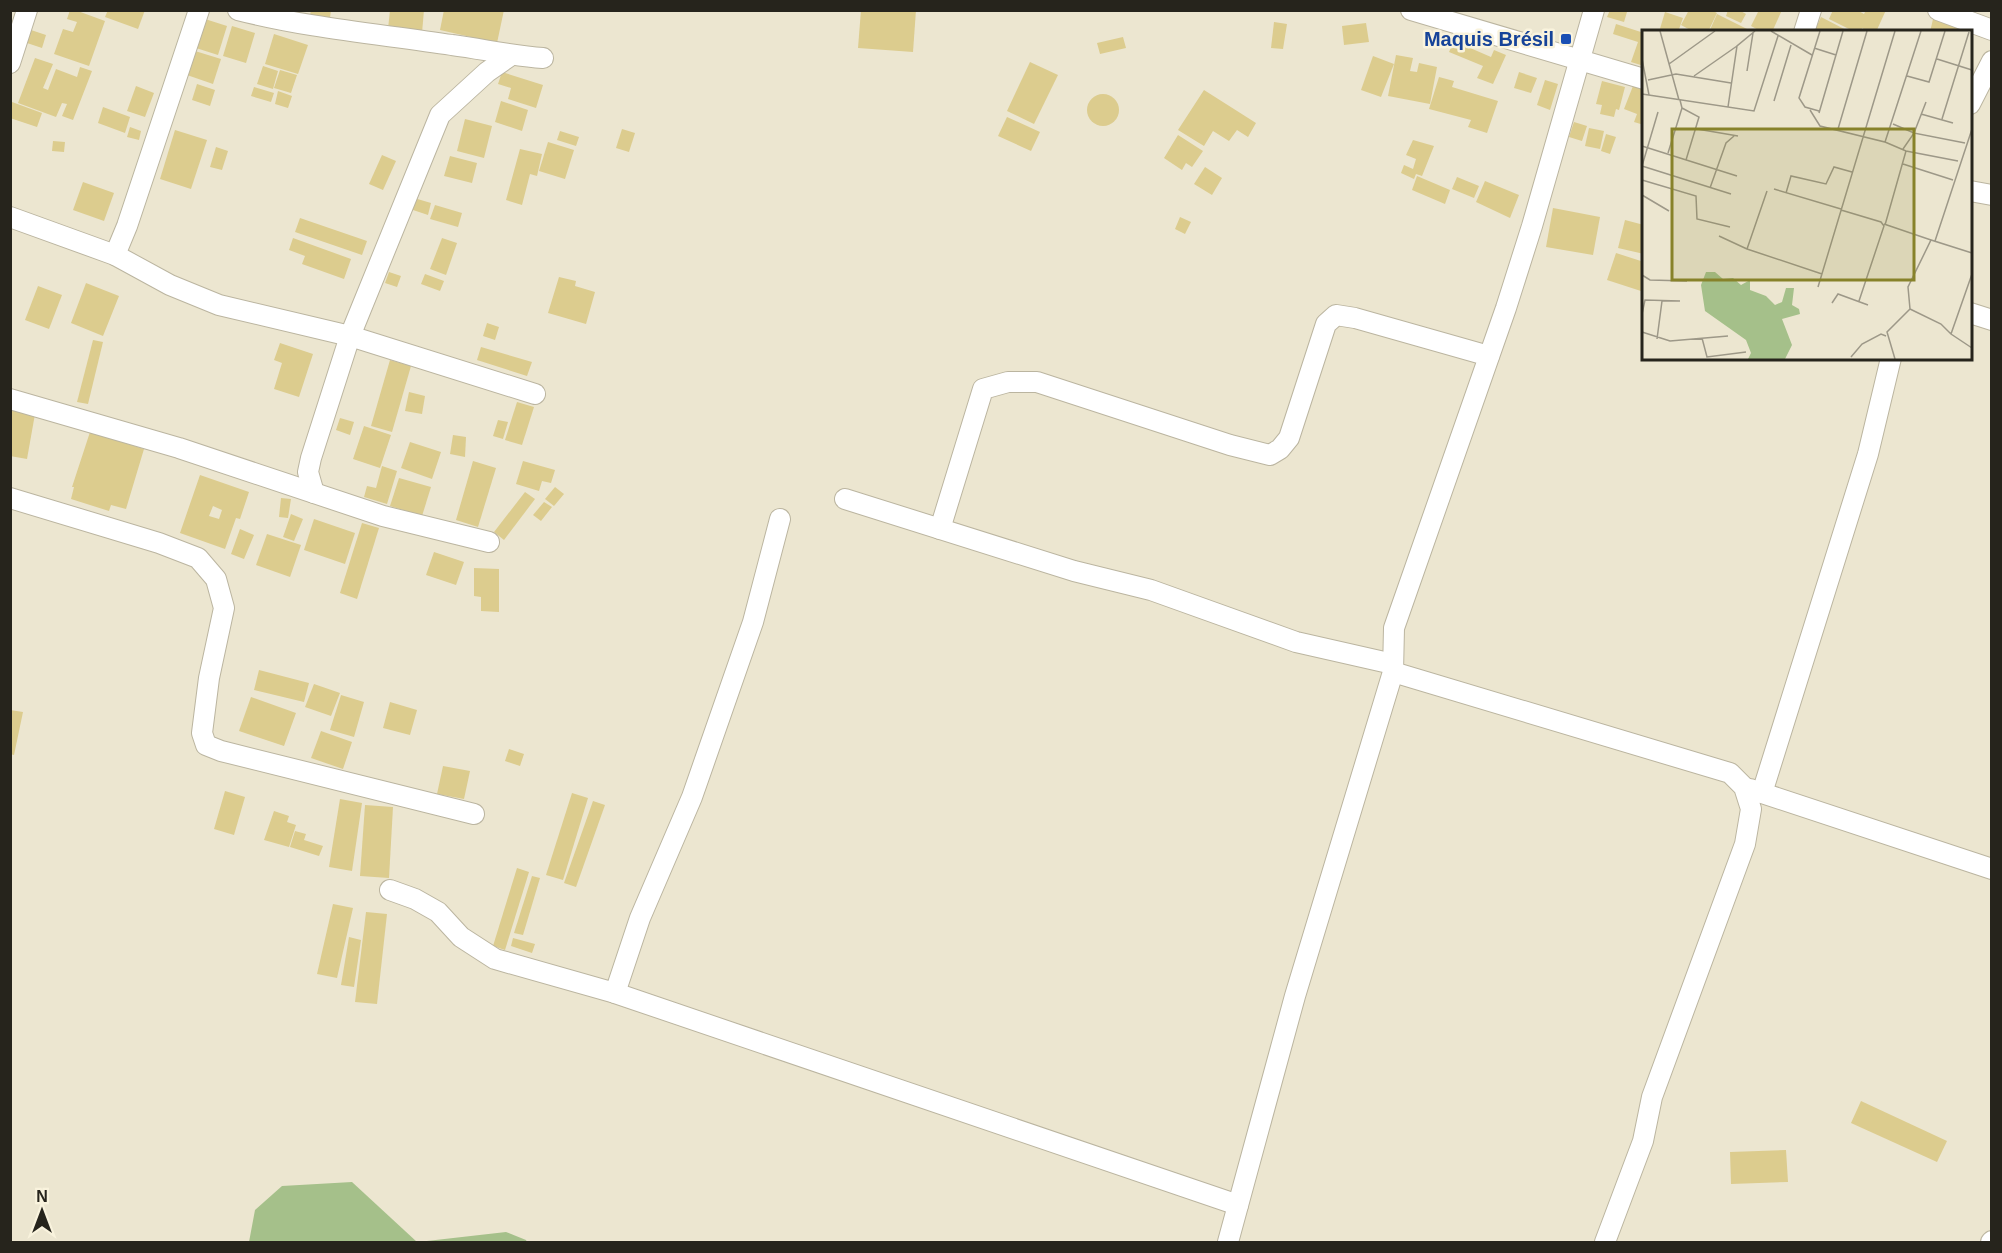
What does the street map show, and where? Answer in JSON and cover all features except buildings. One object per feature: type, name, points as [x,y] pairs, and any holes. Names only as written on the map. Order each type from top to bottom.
[{"type":"street","points":[[10,63],[27,10]]},
{"type":"street","points":[[115,255],[127,226],[199,10]]},
{"type":"street","points":[[238,10],[349,31],[454,45],[510,56],[543,58]]},
{"type":"street","points":[[1411,10],[1642,78]]},
{"type":"street","points":[[1228,1242],[1295,996],[1393,668],[1394,628],[1532,226],[1594,10]]},
{"type":"street","points":[[1805,30],[1811,10]]},
{"type":"street","points":[[1938,10],[1992,30]]},
{"type":"street","points":[[314,493],[308,472],[310,458],[350,336],[440,115],[487,72],[510,56]]},
{"type":"street","points":[[1972,102],[1992,61]]},
{"type":"street","points":[[1972,191],[1992,195]]},
{"type":"street","points":[[10,217],[115,255],[171,285],[219,305],[350,336],[535,394]]},
{"type":"street","points":[[1972,313],[1992,320]]},
{"type":"street","points":[[940,529],[983,389],[1008,382],[1037,382],[1230,445],[1270,455],[1280,449],[1289,438],[1326,324],[1336,315],[1355,318],[1489,356]]},
{"type":"street","points":[[1605,1242],[1643,1141],[1652,1097],[1745,844],[1753,790],[1868,454],[1892,360]]},
{"type":"street","points":[[10,399],[179,448],[383,516],[489,542]]},
{"type":"street","points":[[10,498],[159,543],[198,558],[216,579],[224,608],[209,678],[202,733],[206,745],[474,814]]},
{"type":"street","points":[[845,499],[1074,571],[1151,590],[1296,642],[1393,668],[1730,773],[1753,790],[1992,869]]},
{"type":"street","points":[[615,993],[640,918],[692,797],[749,633],[780,519]]},
{"type":"street","points":[[390,890],[415,899],[438,912],[461,937],[495,959],[615,993],[1238,1205]]},
{"type":"green space","points":[[352,1182],[417,1242],[249,1242],[255,1210],[282,1186]]},
{"type":"green space","points":[[506,1232],[527,1242],[418,1242]]},
{"type":"place","name":"Maquis Brésil","points":[[1566,39]]}]
